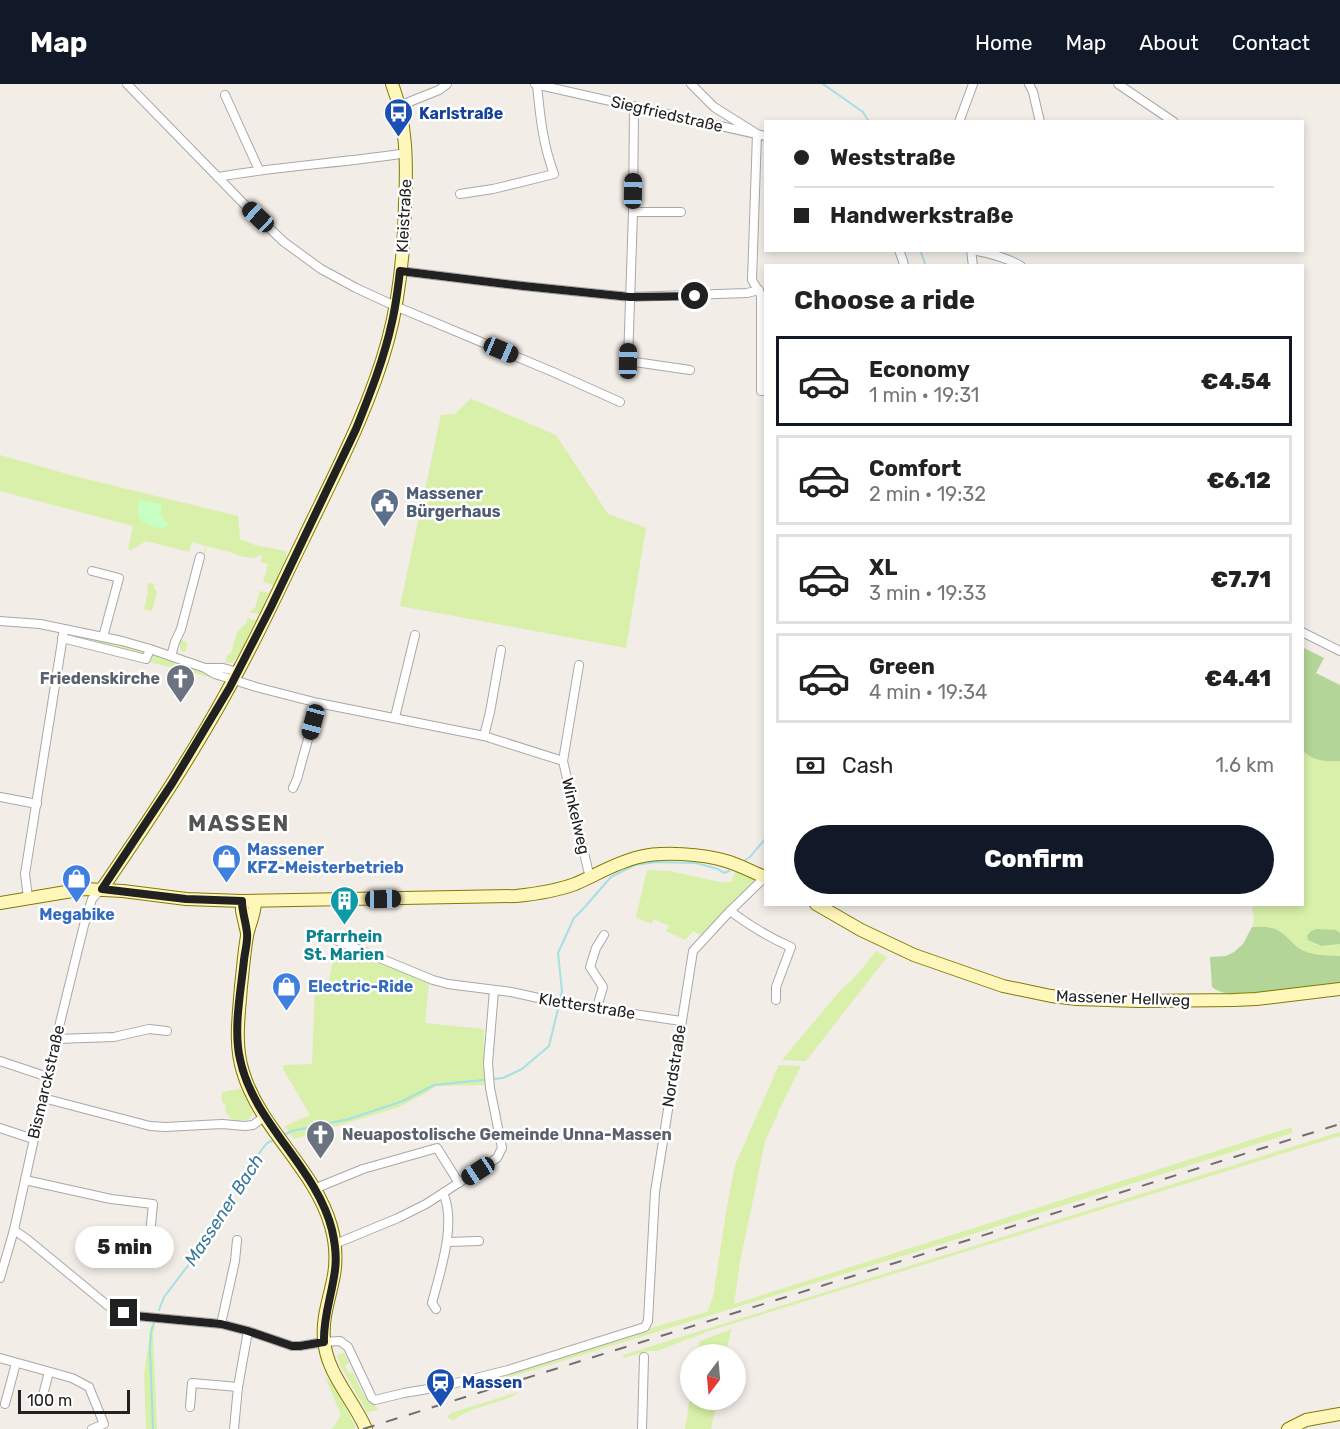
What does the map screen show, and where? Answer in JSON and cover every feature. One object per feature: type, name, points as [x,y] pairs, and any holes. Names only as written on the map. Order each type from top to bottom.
[{"type":"main road","name":"Kleistraße","points":[[102,889],[173,782],[236,676],[356,429],[375,380],[388,341],[395,306],[405,219],[406,153],[399,106],[392,84]]},
{"type":"main road","points":[[0,903],[79,890],[102,889],[186,899],[242,901],[531,895],[572,885],[639,857],[665,854],[727,861],[764,877]]},
{"type":"main road","points":[[242,901],[247,933]]},
{"type":"main road","points":[[255,901],[255,912],[247,933],[238,1020],[239,1057],[248,1086],[326,1211],[335,1244],[335,1268],[325,1318],[324,1342],[330,1364],[366,1429]]},
{"type":"main road","name":"Massener Hellweg","points":[[819,906],[861,930],[915,955],[1003,986],[1050,996],[1138,1001],[1234,1000],[1340,989]]},
{"type":"main road","points":[[1288,1429],[1306,1420],[1340,1414]]},
{"type":"street","points":[[127,84],[276,234],[321,268],[356,288],[395,306],[620,402]]},
{"type":"street","points":[[399,106],[439,90],[447,84]]},
{"type":"street","points":[[460,194],[493,189],[554,174],[543,137],[536,84]]},
{"type":"street","name":"Siegfriedstraße","points":[[536,84],[761,135]]},
{"type":"street","points":[[692,84],[714,107],[761,135],[752,280],[760,287],[761,295],[761,391],[764,391]]},
{"type":"street","points":[[960,120],[973,84]]},
{"type":"street","points":[[1029,84],[1040,120]]},
{"type":"street","points":[[1118,84],[1171,120]]},
{"type":"street","points":[[225,95],[259,170]]},
{"type":"street","points":[[634,106],[628,361],[690,370]]},
{"type":"street","points":[[218,177],[406,153]]},
{"type":"street","points":[[633,212],[681,212]]},
{"type":"street","points":[[982,252],[1018,264]]},
{"type":"street","points":[[400,271],[630,297],[747,293],[760,287]]},
{"type":"street","points":[[171,656],[181,629],[200,557]]},
{"type":"street","points":[[92,571],[119,578],[103,637]]},
{"type":"street","points":[[0,621],[40,624],[63,634],[146,659],[150,649]]},
{"type":"street","points":[[1304,633],[1340,651]]},
{"type":"street","points":[[27,898],[25,874],[63,634]]},
{"type":"street","name":"Winkelweg","points":[[63,634],[103,637],[150,649],[206,668],[215,674],[236,676],[318,703],[484,736],[563,761]]},
{"type":"street","points":[[395,717],[415,635]]},
{"type":"street","points":[[484,736],[501,651]]},
{"type":"street","name":"Winkelweg","points":[[579,665],[563,761],[588,870]]},
{"type":"street","points":[[292,788],[297,779],[318,703]]},
{"type":"street","points":[[0,797],[37,804]]},
{"type":"street","name":"Nordstraße","points":[[324,1342],[340,1341],[348,1347],[372,1398],[377,1400],[518,1368],[645,1327],[648,1321],[655,1192],[693,951],[764,878]]},
{"type":"street","name":"Bismarckstraße","points":[[0,1278],[14,1230],[33,1139],[84,925],[92,899],[102,889]]},
{"type":"street","points":[[730,911],[753,928],[791,947],[776,987],[776,1000]]},
{"type":"street","points":[[597,1007],[603,987],[590,967],[596,948],[604,935]]},
{"type":"street","name":"Kletterstraße","points":[[326,936],[448,984],[681,1021]]},
{"type":"street","points":[[335,1244],[426,1204],[500,1154],[502,1148],[490,1088],[488,1063],[494,990]]},
{"type":"street","points":[[56,1039],[114,1037],[149,1029],[167,1031]]},
{"type":"street","points":[[0,1061],[48,1077]]},
{"type":"street","points":[[43,1098],[150,1126],[222,1124],[245,1126],[253,1125],[266,1116]]},
{"type":"street","points":[[0,1128],[33,1139]]},
{"type":"street","points":[[314,1189],[361,1170],[437,1148],[459,1183]]},
{"type":"street","points":[[25,1180],[111,1199],[153,1204],[150,1234],[152,1247]]},
{"type":"street","points":[[436,1309],[432,1303],[448,1242],[447,1200],[443,1193]]},
{"type":"street","points":[[14,1230],[107,1305],[124,1313],[221,1324],[292,1346],[324,1342]]},
{"type":"street","points":[[221,1324],[235,1261],[237,1240]]},
{"type":"street","points":[[448,1242],[479,1241]]},
{"type":"street","points":[[234,1429],[238,1387],[248,1331]]},
{"type":"street","points":[[642,1429],[644,1357]]},
{"type":"street","points":[[0,1358],[72,1378],[89,1387],[105,1426],[92,1429]]},
{"type":"street","points":[[5,1404],[16,1363]]},
{"type":"street","points":[[43,1395],[49,1372]]},
{"type":"street","points":[[189,1407],[192,1383],[238,1387]]},
{"type":"green space","points":[[472,397],[472,399],[556,435],[608,514],[646,528],[626,648],[400,606],[441,415],[455,414]]},
{"type":"green space","points":[[0,455],[74,476],[238,516],[240,539],[255,545],[286,551],[286,559],[273,585],[263,582],[268,564],[261,562],[262,555],[253,558],[239,556],[207,546],[182,640],[188,643],[183,652],[178,643],[206,546],[192,542],[189,552],[146,541],[131,550],[128,549],[133,526],[0,491]]},
{"type":"green space","points":[[139,500],[162,504],[161,514],[169,525],[163,529],[142,521],[138,513]]},
{"type":"green space","points":[[148,583],[154,584],[157,592],[152,611],[144,609]]},
{"type":"green space","points":[[260,591],[269,593],[259,614],[249,612],[255,608]]},
{"type":"green space","points":[[248,618],[256,620],[237,658],[225,663],[227,656],[231,653],[237,632]]},
{"type":"green space","points":[[72,635],[144,651],[143,655],[72,637]]},
{"type":"green space","points":[[1304,648],[1324,658],[1316,673],[1340,685],[1340,761],[1320,760],[1304,752]]},
{"type":"green space","points":[[152,653],[220,678],[218,681],[153,663],[150,661]]},
{"type":"green space","points":[[1304,752],[1315,758],[1340,761],[1340,933],[1336,930],[1313,944],[1321,946],[1340,944],[1340,956],[1307,952],[1275,930],[1267,927],[1252,927],[1254,920],[1252,906],[1304,906]]},
{"type":"green space","points":[[647,870],[670,871],[719,882],[731,882],[736,871],[753,877],[755,882],[703,936],[693,931],[685,940],[666,931],[669,926],[654,919],[651,924],[636,917]]},
{"type":"green space","points":[[1252,927],[1276,929],[1307,952],[1340,956],[1340,984],[1254,995],[1237,995],[1212,987],[1210,957],[1226,956],[1234,952],[1243,944]]},
{"type":"green space","points":[[1336,930],[1340,933],[1340,944],[1321,946],[1308,940],[1307,936],[1311,931]]},
{"type":"green space","points":[[339,946],[429,983],[425,1023],[484,1029],[486,1085],[436,1086],[399,1107],[294,1139],[285,1126],[310,1115],[283,1069],[283,1065],[312,1064],[315,987],[328,984],[335,953]]},
{"type":"green space","points":[[876,951],[887,957],[806,1061],[782,1060],[839,992],[858,974]]},
{"type":"green space","points":[[779,1065],[801,1066],[765,1142],[740,1262],[734,1304],[1292,1127],[1292,1133],[481,1386],[479,1380],[543,1363],[707,1312],[713,1297],[735,1165]]},
{"type":"green space","points":[[241,1089],[253,1113],[249,1119],[239,1121],[231,1119],[226,1113],[222,1093]]},
{"type":"green space","points":[[1340,1132],[1340,1136],[712,1330],[657,1351],[648,1351],[624,1358],[623,1355]]},
{"type":"green space","points":[[151,1325],[155,1325],[153,1334],[157,1429],[146,1429],[144,1375]]},
{"type":"green space","points":[[731,1329],[728,1344],[699,1344],[700,1341]]},
{"type":"green space","points":[[344,1353],[349,1363],[345,1366],[349,1373],[353,1372],[359,1387],[378,1410],[367,1412],[340,1365],[337,1356]]},
{"type":"green space","points":[[325,1376],[337,1390],[356,1428],[329,1429],[333,1428],[341,1415]]},
{"type":"green space","points":[[518,1392],[468,1412],[453,1421],[447,1417],[451,1413]]},
{"type":"green space","points":[[688,1410],[715,1410],[711,1429],[685,1429]]},
{"type":"waterway","name":"Massener Bach","points":[[823,84],[863,112],[868,120]]},
{"type":"waterway","name":"Massener Bach","points":[[921,252],[925,264]]},
{"type":"waterway","name":"Massener Bach","points":[[745,860],[764,840]]},
{"type":"waterway","name":"Massener Bach","points":[[560,999],[562,991],[558,953],[574,918],[611,877],[635,865],[656,862],[696,863],[724,873],[729,871]]},
{"type":"waterway","name":"Massener Bach","points":[[282,1136],[292,1131],[349,1119],[403,1101],[434,1085],[503,1078],[522,1069],[549,1046],[559,1005]]},
{"type":"waterway","name":"Massener Bach","points":[[159,1310],[164,1297],[190,1263],[257,1156],[267,1143],[274,1140]]},
{"type":"waterway","name":"Massener Bach","points":[[153,1429],[150,1350],[154,1323]]},
{"type":"railway","points":[[363,1429],[1340,1124]]},
{"type":"place","name":"Karlstraße","points":[[398,138]]},
{"type":"place","name":"Massener Bürgerhaus","points":[[385,528]]},
{"type":"place","name":"Friedenskirche","points":[[181,704]]},
{"type":"place","name":"Massener KFZ-Meisterbetrieb","points":[[226,884]]},
{"type":"place","name":"Megabike","points":[[77,904]]},
{"type":"place","name":"Pfarrhein St. Marien","points":[[344,926]]},
{"type":"place","name":"Electric-Ride","points":[[287,1012]]},
{"type":"place","name":"Neuapostolische Gemeinde Unna-Massen","points":[[321,1160]]},
{"type":"place","name":"Massen","points":[[441,1408]]},
{"type":"district","name":"MASSEN","points":[[239,823]]},
{"type":"route","points":[[124,1313],[221,1324],[292,1346],[324,1342],[323,1331],[336,1254],[332,1227],[314,1189],[256,1102],[243,1073],[239,1057],[238,1020],[247,933],[242,901],[186,899],[102,889],[173,782],[221,704],[271,607],[364,410],[388,341],[400,271],[630,297],[695,296]]}]
